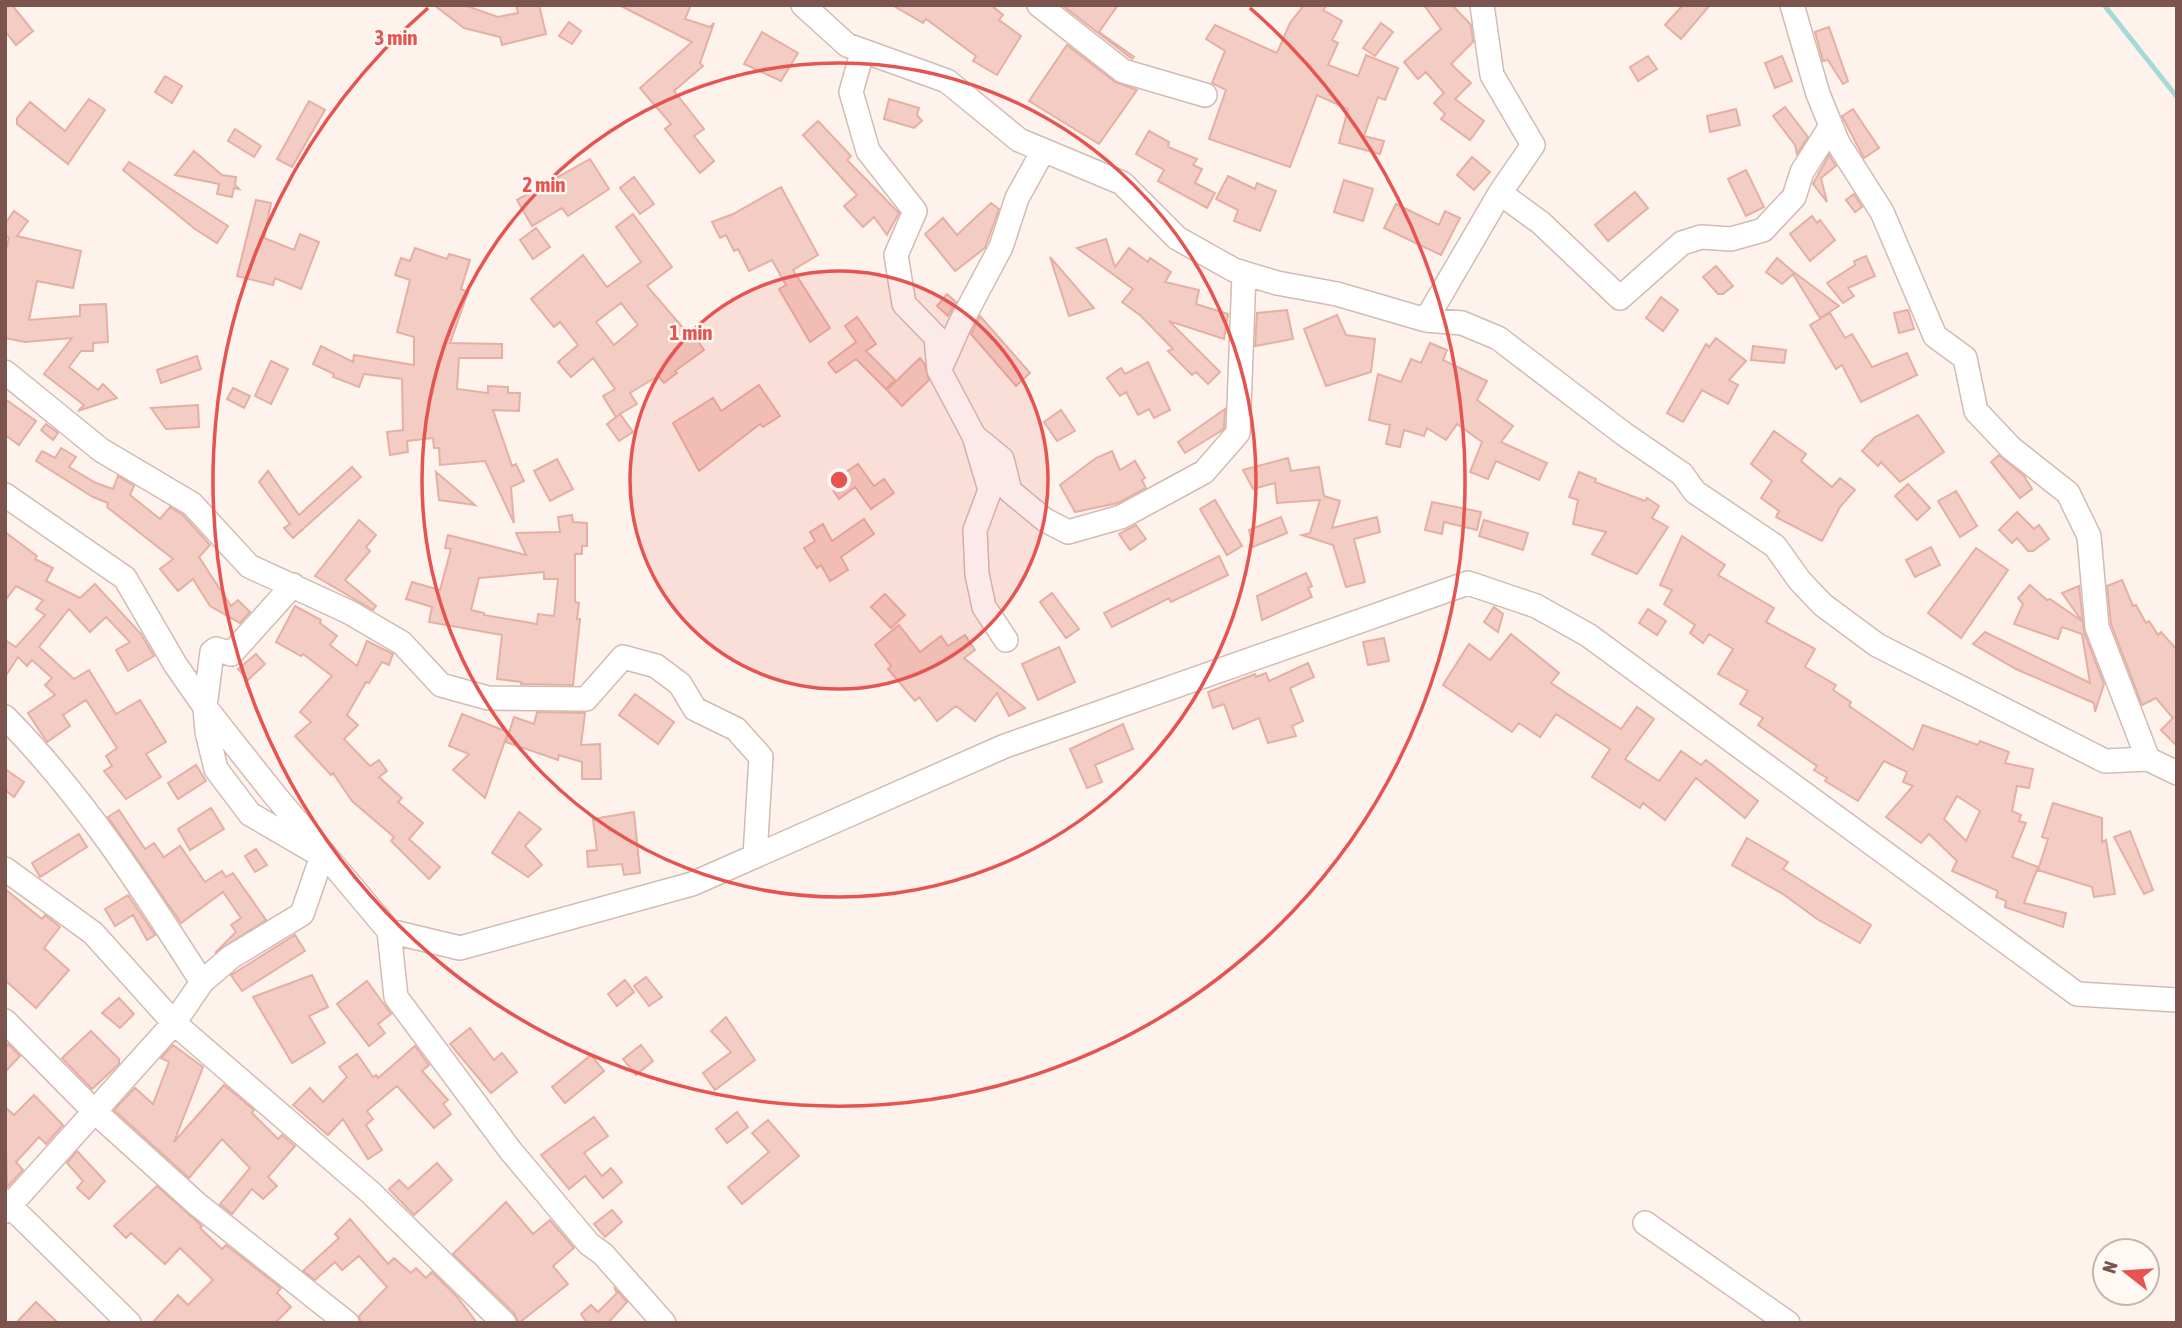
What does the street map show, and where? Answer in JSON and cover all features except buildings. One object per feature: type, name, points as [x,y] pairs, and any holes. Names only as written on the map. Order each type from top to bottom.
[{"type":"street","points":[[803,5],[847,45],[947,81],[1019,140],[1122,183],[1177,238],[1244,274],[1337,294],[1426,320],[1462,323],[1498,338],[1624,434],[1682,474],[1695,492],[1775,546],[1800,581],[1823,605],[1877,645],[2105,761],[2148,759],[2177,773]]},
{"type":"street","points":[[1039,5],[1123,71],[1205,95]]},
{"type":"street","points":[[1426,320],[1500,193],[1533,145],[1492,75],[1482,5]]},
{"type":"street","points":[[1792,5],[1818,94],[1832,126],[1857,176],[1882,212],[1935,336],[1965,358],[1976,411],[2011,448],[2068,493],[2089,536],[2097,627],[2148,759]]},
{"type":"street","points":[[862,52],[851,92],[869,151],[915,211],[896,255],[904,304],[936,337],[939,370],[974,436],[990,490],[975,530],[977,574],[985,607],[1006,640]]},
{"type":"street","points":[[1500,193],[1541,222],[1620,298],[1682,243],[1701,237],[1731,239],[1763,230],[1794,197],[1802,172],[1832,126]]},
{"type":"street","points":[[939,370],[1001,247],[1017,198],[1043,151]]},
{"type":"street","points":[[974,436],[1002,459],[1010,491],[1045,520],[1068,532],[1121,517],[1204,472],[1238,433],[1244,274]]},
{"type":"street","points":[[5,372],[101,450],[192,504],[248,566],[293,585],[402,643],[441,685],[488,698],[586,699],[624,657],[656,666],[680,684],[695,709],[736,729],[761,757],[755,856]]},
{"type":"street","points":[[5,495],[125,578],[175,664],[205,707],[389,931],[396,997],[510,1150],[589,1244],[603,1254],[664,1323]]},
{"type":"street","points":[[389,931],[460,948],[692,884],[1005,746],[1468,583],[1536,606],[1588,635],[2077,994],[2177,1000]]},
{"type":"street","points":[[129,1323],[7,1206],[174,1023],[202,982],[231,957],[302,914],[322,856],[250,814],[216,769],[207,732],[205,707],[212,652],[216,649],[231,654],[293,585]]},
{"type":"street","points":[[5,717],[51,764],[127,865],[202,982]]},
{"type":"street","points":[[5,869],[93,933],[174,1023],[370,1192],[504,1323]]},
{"type":"street","points":[[5,1021],[93,1110],[197,1204],[347,1323]]},
{"type":"street","points":[[1645,1223],[1788,1323]]},
{"type":"waterway","points":[[2104,5],[2177,97]]}]
